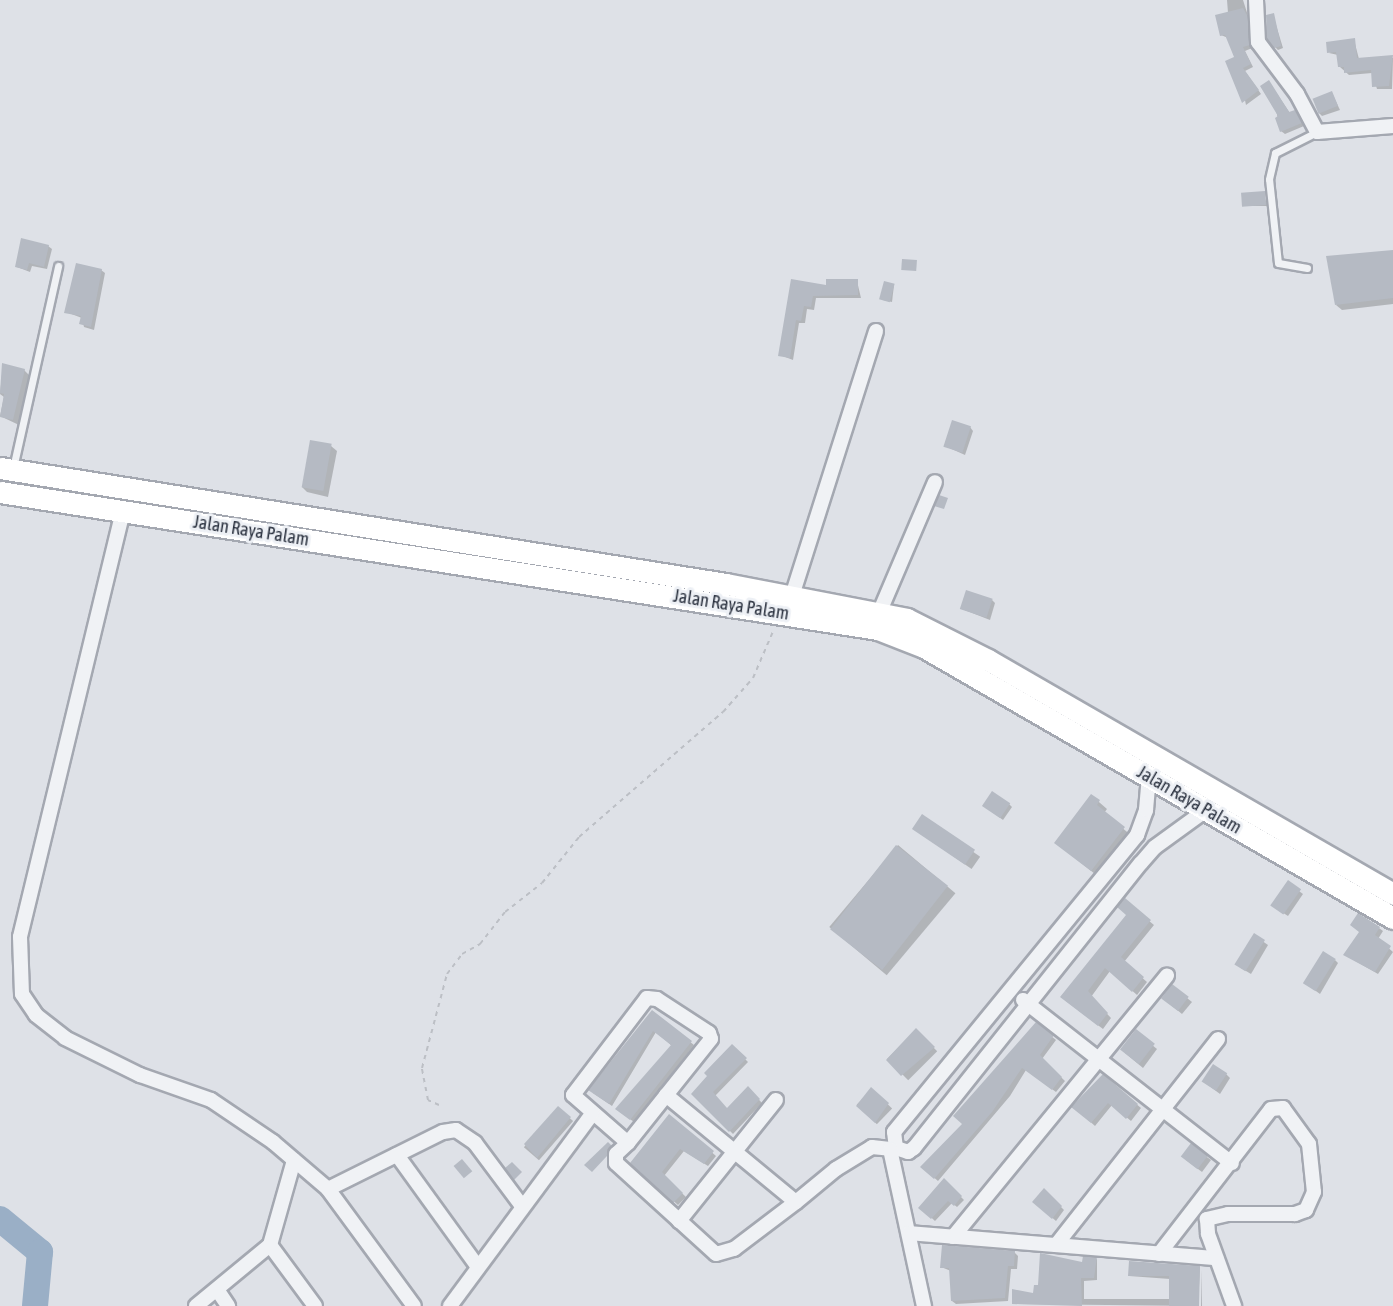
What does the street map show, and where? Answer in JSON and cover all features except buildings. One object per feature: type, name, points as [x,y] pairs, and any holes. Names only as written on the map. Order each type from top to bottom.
[{"type":"main road","name":"Jalan Raya Palam","points":[[6,469],[818,610],[924,646],[1206,810],[1323,865],[1393,894]]},
{"type":"main road","name":"Jalan Raya Palam","points":[[0,492],[785,604]]},
{"type":"main road","name":"Jalan Raya Palam","points":[[818,610],[880,611],[958,644],[1323,865],[1393,918]]},
{"type":"street","points":[[1256,0],[1258,42],[1297,94],[1317,132],[1393,126]]},
{"type":"street","points":[[785,604],[876,331]]},
{"type":"street","points":[[880,611],[935,482]]},
{"type":"street","points":[[123,511],[20,937],[22,994],[36,1015],[65,1038],[140,1075],[211,1100],[294,1160],[328,1189],[414,1306]]},
{"type":"street","points":[[924,1306],[893,1149],[894,1132],[1013,990],[1137,835],[1146,810],[1149,777]]},
{"type":"street","points":[[628,1143],[574,1099],[574,1090],[647,998],[657,999],[709,1033],[711,1039],[628,1143],[616,1154],[616,1162],[716,1254],[723,1254],[862,1153],[880,1146],[908,1152],[914,1148],[1155,847],[1206,810]]},
{"type":"street","points":[[1137,835],[1155,847]]},
{"type":"street","points":[[954,1237],[1167,976]]},
{"type":"street","points":[[1013,990],[1232,1163]]},
{"type":"street","points":[[1056,1245],[1218,1039]]},
{"type":"street","points":[[666,1095],[796,1202]]},
{"type":"street","points":[[679,1221],[776,1100]]},
{"type":"street","points":[[1159,1254],[1232,1163],[1271,1109],[1283,1108],[1309,1144],[1315,1174],[1310,1204],[1295,1214],[1228,1214],[1207,1219]]},
{"type":"street","points":[[450,1306],[592,1114]]},
{"type":"street","points":[[328,1189],[442,1132],[466,1134],[522,1206]]},
{"type":"street","points":[[397,1155],[478,1267]]},
{"type":"street","points":[[196,1306],[218,1291],[270,1245],[294,1160]]},
{"type":"street","points":[[1199,1204],[1207,1219],[1216,1258],[1234,1306]]},
{"type":"street","points":[[909,1233],[1216,1258]]},
{"type":"street","points":[[270,1245],[315,1306]]},
{"type":"street","points":[[218,1291],[228,1306]]},
{"type":"lane","points":[[1307,268],[1278,263],[1269,179],[1275,153],[1317,132]]},
{"type":"lane","points":[[6,469],[58,266]]},
{"type":"path","points":[[439,1105],[428,1100],[422,1068],[447,974],[462,954],[480,944],[506,912],[542,883],[579,837],[723,712],[753,678],[771,641],[785,604]]},
{"type":"waterway","points":[[0,1219],[40,1252],[35,1306]]}]
